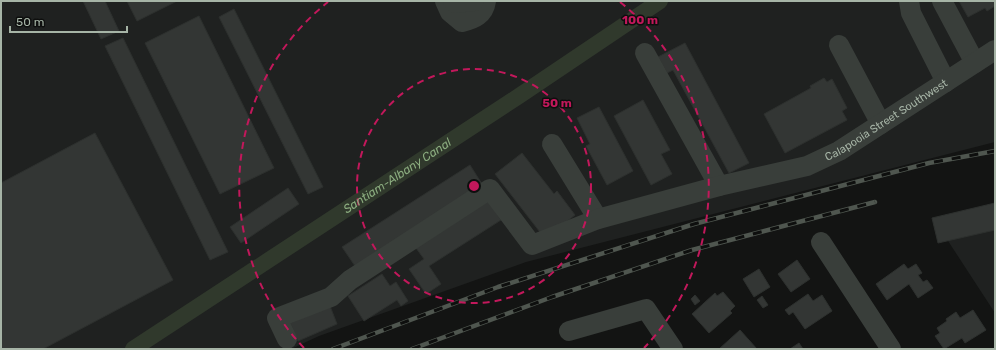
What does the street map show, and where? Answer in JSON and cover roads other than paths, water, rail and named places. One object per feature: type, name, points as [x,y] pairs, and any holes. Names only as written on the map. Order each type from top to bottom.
[{"type":"street","points":[[445,1],[450,12],[462,22],[477,18],[485,7],[486,1]]},
{"type":"street","points":[[453,1],[455,3],[474,1]]},
{"type":"street","points":[[909,1],[911,13],[946,82]]},
{"type":"street","points":[[942,1],[975,63]]},
{"type":"street","points":[[839,45],[881,124]]},
{"type":"street","name":"Calapooia Street Southwest","points":[[287,339],[277,318],[331,297],[350,280],[490,188],[532,245],[598,219],[719,186],[807,166],[839,151],[995,50]]},
{"type":"street","points":[[645,53],[719,186]]},
{"type":"street","points":[[552,144],[598,219]]},
{"type":"street","points":[[821,242],[891,349]]},
{"type":"street","points":[[568,331],[646,309],[673,349]]},
{"type":"waterway","name":"Santiam-Albany Canal","points":[[133,349],[519,96],[660,1]]},
{"type":"railway","points":[[333,349],[498,287],[694,224],[929,163],[995,151]]},
{"type":"railway","points":[[412,349],[552,297],[692,250],[875,202]]}]
